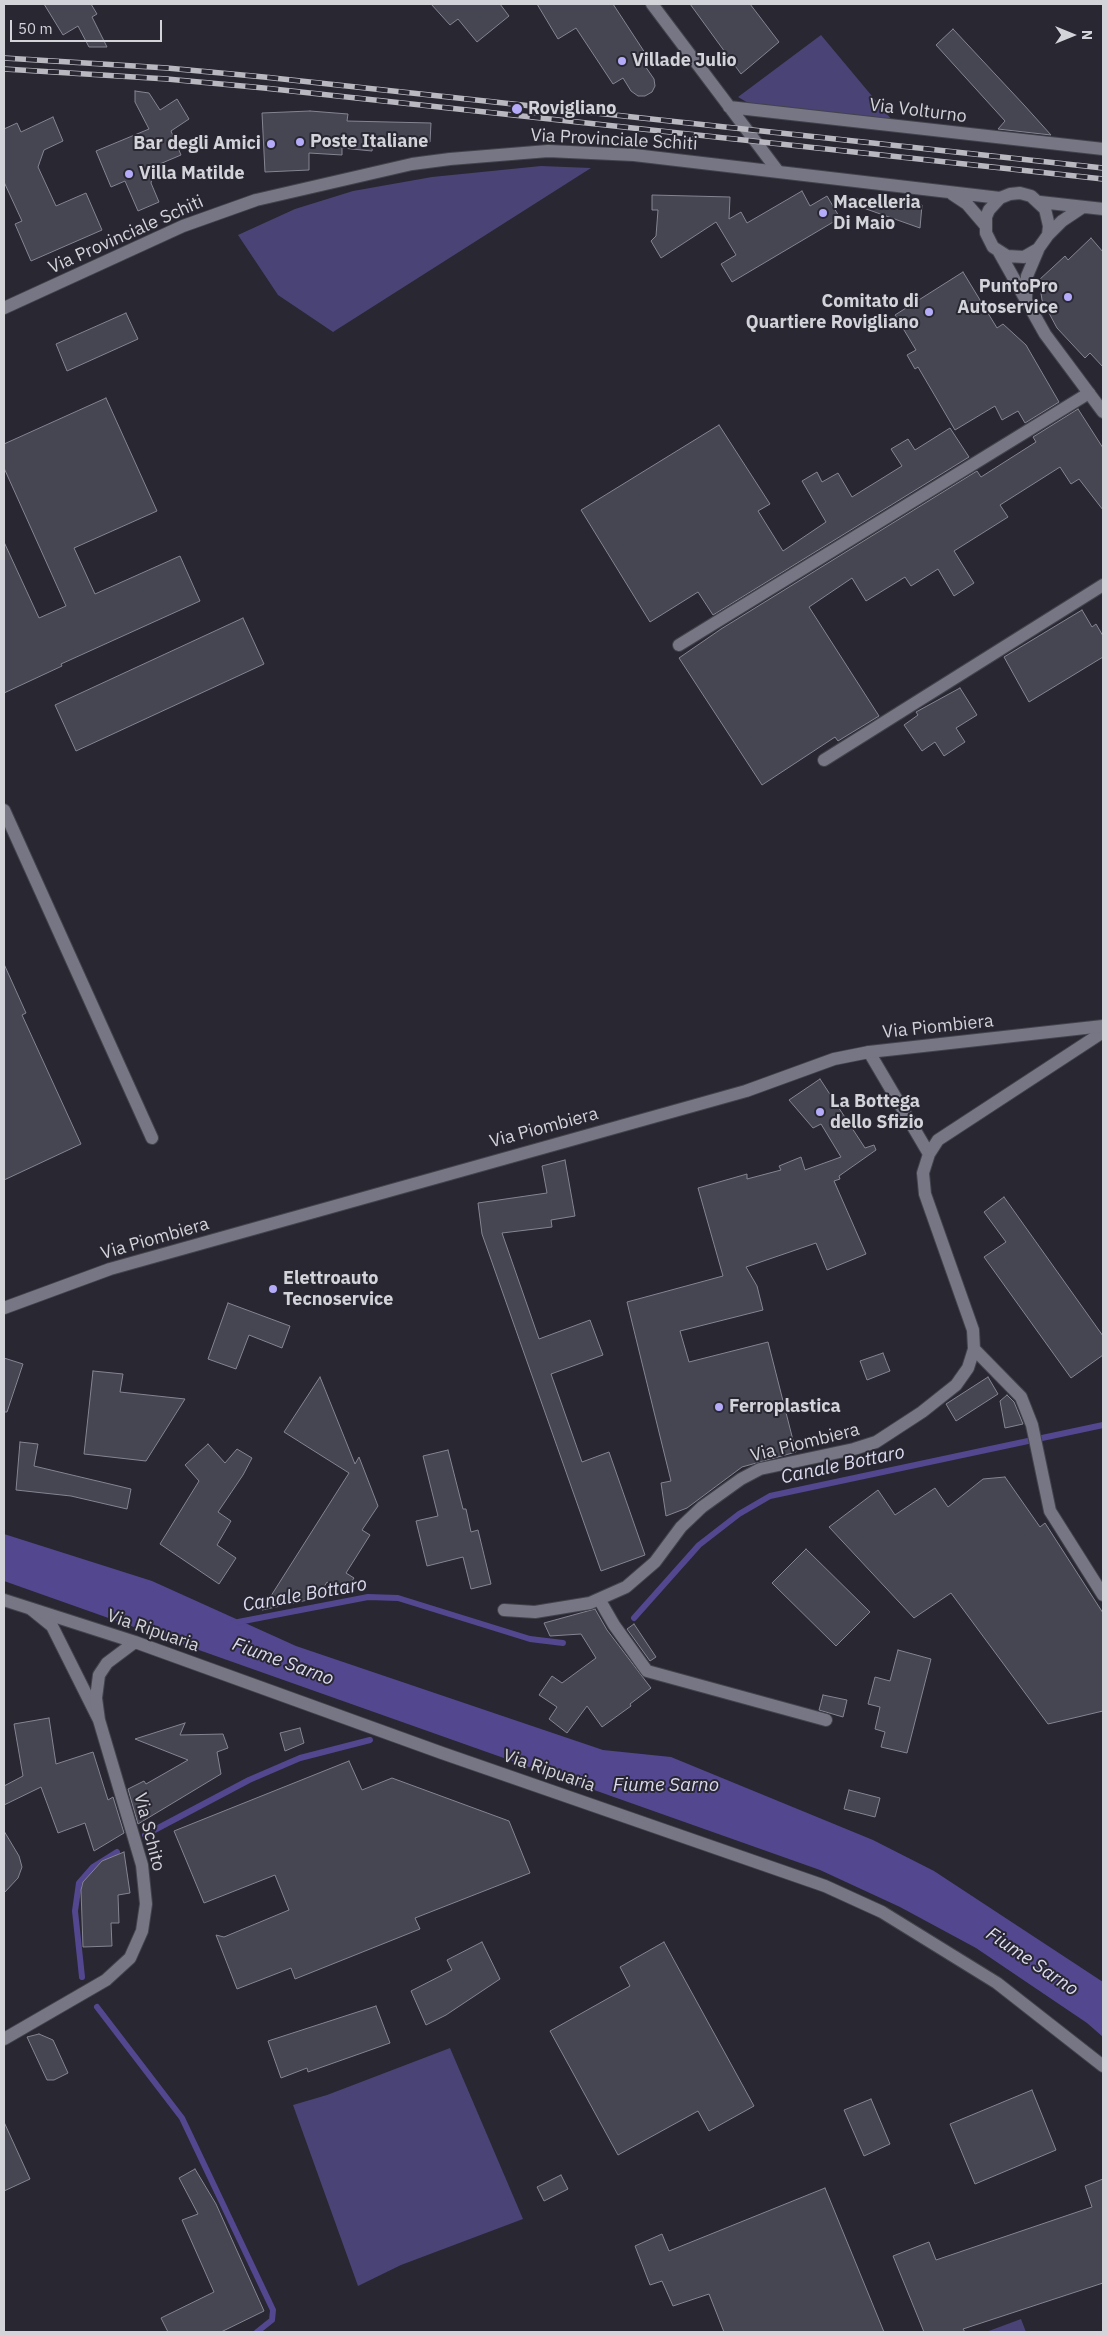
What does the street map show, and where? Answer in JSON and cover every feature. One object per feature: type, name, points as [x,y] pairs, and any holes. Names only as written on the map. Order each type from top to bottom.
[{"type":"street","points":[[652,4],[777,170]]},
{"type":"street","name":"Via Volturno","points":[[729,107],[1103,149]]},
{"type":"street","name":"Via Provinciale Schiti","points":[[4,308],[183,226],[256,200],[412,164],[548,151],[634,154],[1000,198],[1020,193],[1040,202],[1103,210]]},
{"type":"street","name":"Via Provinciale Schiti","points":[[947,192],[967,204],[985,225],[989,241],[999,252],[1045,334],[1103,412]]},
{"type":"street","points":[[985,225],[989,210],[1000,198]]},
{"type":"street","points":[[1040,202],[1048,217],[1048,235]]},
{"type":"street","points":[[1026,298],[1027,276],[1038,249],[1048,235],[1070,214],[1083,207]]},
{"type":"street","points":[[999,252],[1007,256],[1024,257],[1038,249]]},
{"type":"street","points":[[679,645],[1089,393]]},
{"type":"street","points":[[824,760],[1103,585]]},
{"type":"street","points":[[4,810],[152,1138]]},
{"type":"street","name":"Via Piombiera","points":[[4,1308],[110,1269],[746,1091],[834,1058],[869,1052],[1103,1026]]},
{"type":"street","name":"Via Piombiera","points":[[504,1610],[535,1612],[590,1603],[626,1587],[655,1562],[681,1527],[702,1507],[741,1478],[760,1470],[854,1449],[876,1442],[922,1412],[956,1386],[968,1368],[974,1349],[973,1330],[925,1194],[923,1172],[929,1154],[938,1140],[1103,1032]]},
{"type":"street","points":[[869,1052],[929,1154]]},
{"type":"street","points":[[974,1349],[1021,1397],[1032,1425],[1050,1511],[1103,1595]]},
{"type":"street","points":[[599,1599],[614,1625],[647,1671],[826,1720]]},
{"type":"street","name":"Via Ripuaria","points":[[4,1600],[135,1642],[442,1753],[825,1886],[882,1912],[997,1984],[1103,2066]]},
{"type":"street","points":[[29,1608],[52,1626],[99,1720]]},
{"type":"street","name":"Via Schito","points":[[4,2038],[106,1980],[130,1958],[142,1930],[146,1904],[142,1865],[99,1720],[96,1698],[99,1675],[107,1663],[135,1642]]},
{"type":"shaded area","points":[[821,35],[892,120],[750,104],[738,97]]},
{"type":"shaded area","points":[[541,166],[591,168],[333,332],[278,295],[238,235],[295,209],[353,191],[432,177]]},
{"type":"shaded area","points":[[450,2048],[523,2219],[401,2265],[358,2286],[293,2105],[327,2095]]},
{"type":"shaded area","points":[[1021,2319],[1026,2332],[986,2332]]},
{"type":"water","name":"Fiume Sarno","points":[[4,1534],[152,1581],[296,1646],[603,1750],[671,1757],[873,1840],[934,1871],[1103,1982],[1103,2037],[1087,2023],[976,1948],[900,1907],[820,1870],[4,1581]]},
{"type":"building","points":[[44,4],[91,4],[97,14],[92,17],[107,47],[89,47],[78,26],[63,35]]},
{"type":"building","points":[[431,4],[500,4],[509,16],[477,42],[458,19],[450,25]]},
{"type":"building","points":[[537,4],[613,4],[649,59],[643,63],[654,79],[655,86],[652,92],[645,96],[638,96],[631,91],[623,78],[613,84],[576,28],[558,39]]},
{"type":"building","points":[[690,4],[750,4],[779,42],[741,74]]},
{"type":"building","points":[[953,29],[1051,135],[998,129],[1005,121],[936,45]]},
{"type":"building","name":"Villa Matilde","points":[[135,91],[149,93],[160,110],[177,99],[189,119],[171,131],[181,155],[155,166],[151,183],[159,202],[138,211],[125,181],[111,187],[96,151],[149,129],[135,102]]},
{"type":"building","points":[[310,111],[348,114],[347,121],[431,123],[430,142],[422,142],[422,145],[373,142],[372,151],[342,148],[342,155],[309,153],[309,170],[265,172],[262,113]]},
{"type":"building","points":[[53,117],[63,141],[44,150],[38,167],[56,206],[86,193],[102,230],[31,261],[15,224],[22,221],[4,182],[4,129],[17,123],[21,132]]},
{"type":"building","points":[[802,191],[810,206],[827,196],[840,218],[732,282],[721,264],[736,255],[716,222],[661,258],[651,241],[656,236],[658,210],[652,210],[652,195],[730,197],[729,219],[741,212],[747,223]]},
{"type":"building","points":[[853,198],[922,205],[920,228],[852,204]]},
{"type":"building","points":[[1091,238],[1103,252],[1103,367],[1090,353],[1085,358],[1057,328],[1042,300],[1039,280],[1065,256],[1068,260]]},
{"type":"building","points":[[963,272],[997,328],[1003,324],[1026,345],[1059,402],[1025,423],[1018,411],[1002,420],[995,406],[955,430],[918,367],[915,369],[907,355],[916,350],[895,315]]},
{"type":"building","points":[[126,313],[138,339],[67,371],[56,344]]},
{"type":"building","points":[[106,398],[157,511],[74,548],[95,594],[180,556],[200,601],[61,664],[62,666],[4,693],[4,542],[39,618],[66,606],[4,468],[4,444]]},
{"type":"building","points":[[1078,409],[1103,448],[1103,510],[1079,479],[1071,484],[1060,467],[1000,505],[1008,517],[954,551],[974,583],[954,596],[938,569],[911,586],[905,577],[866,601],[852,578],[809,607],[879,716],[838,741],[835,737],[762,785],[679,658],[721,629],[977,471],[981,477],[1036,442],[1033,437]]},
{"type":"building","points":[[719,425],[770,504],[758,511],[783,551],[826,522],[802,481],[817,472],[822,482],[838,473],[852,497],[902,466],[891,449],[908,439],[915,450],[950,428],[969,457],[713,615],[698,592],[650,622],[581,510]]},
{"type":"building","points":[[1082,610],[1092,627],[1096,624],[1103,636],[1103,657],[1029,702],[1004,657]]},
{"type":"building","points":[[243,618],[264,664],[76,751],[55,705]]},
{"type":"building","points":[[960,688],[977,715],[956,728],[965,742],[944,756],[935,742],[922,751],[904,725],[918,715],[916,712]]},
{"type":"building","points":[[4,964],[26,1013],[22,1015],[81,1144],[4,1180]]},
{"type":"building","points":[[820,1079],[865,1148],[874,1145],[876,1150],[839,1176],[840,1179],[834,1181],[866,1254],[827,1270],[816,1243],[746,1267],[757,1286],[763,1310],[680,1331],[689,1362],[768,1342],[796,1452],[742,1467],[687,1508],[666,1516],[661,1483],[671,1481],[627,1302],[723,1276],[698,1188],[747,1174],[747,1179],[781,1170],[779,1166],[801,1157],[805,1170],[841,1157],[821,1124],[813,1128],[789,1100]]},
{"type":"building","points":[[565,1160],[575,1216],[551,1220],[552,1227],[502,1233],[539,1339],[590,1320],[603,1355],[551,1374],[582,1462],[609,1452],[645,1555],[601,1571],[482,1234],[478,1203],[547,1193],[542,1166]]},
{"type":"building","points":[[1004,1197],[1103,1336],[1103,1355],[1071,1378],[984,1257],[1006,1242],[984,1212]]},
{"type":"building","points":[[228,1303],[290,1326],[282,1348],[249,1335],[236,1369],[208,1359]]},
{"type":"building","points":[[883,1353],[890,1371],[867,1380],[860,1361]]},
{"type":"building","points":[[4,1358],[23,1364],[7,1412],[4,1412]]},
{"type":"building","points":[[93,1371],[123,1374],[120,1392],[185,1399],[146,1461],[84,1454]]},
{"type":"building","points":[[320,1377],[355,1464],[359,1457],[378,1506],[362,1530],[370,1535],[346,1573],[354,1578],[344,1593],[327,1582],[317,1598],[262,1610],[349,1473],[284,1432]]},
{"type":"building","points":[[988,1377],[998,1394],[956,1421],[946,1404]]},
{"type":"building","points":[[1007,1395],[1014,1402],[1023,1424],[1005,1428],[1000,1401]]},
{"type":"building","points":[[20,1442],[38,1444],[34,1466],[131,1489],[127,1509],[71,1496],[16,1490]]},
{"type":"building","points":[[208,1444],[225,1463],[237,1449],[252,1458],[218,1512],[231,1521],[217,1545],[236,1558],[219,1584],[160,1544],[199,1481],[185,1465]]},
{"type":"building","points":[[448,1450],[471,1532],[478,1530],[491,1584],[471,1589],[463,1557],[427,1566],[416,1521],[438,1516],[423,1456]]},
{"type":"building","points":[[1005,1477],[1040,1527],[1045,1523],[1103,1613],[1103,1711],[1048,1724],[951,1593],[914,1618],[829,1527],[878,1490],[895,1515],[935,1488],[948,1507],[983,1479]]},
{"type":"building","points":[[806,1549],[870,1612],[836,1646],[772,1583]]},
{"type":"building","points":[[595,1609],[607,1630],[651,1688],[630,1704],[631,1706],[602,1727],[587,1706],[567,1733],[549,1719],[557,1707],[539,1695],[552,1676],[562,1683],[596,1658],[581,1634],[550,1636],[544,1623]]},
{"type":"building","points":[[634,1624],[656,1657],[650,1661],[627,1629]]},
{"type":"building","points":[[898,1650],[931,1659],[907,1753],[881,1747],[885,1732],[875,1729],[880,1707],[868,1704],[875,1677],[890,1681]]},
{"type":"building","points":[[823,1695],[847,1700],[843,1717],[819,1710]]},
{"type":"building","points":[[49,1718],[56,1764],[93,1752],[108,1800],[113,1797],[124,1833],[94,1851],[85,1823],[58,1833],[41,1787],[4,1805],[4,1786],[23,1776],[14,1724]]},
{"type":"building","points":[[185,1723],[180,1735],[223,1734],[228,1748],[217,1752],[221,1774],[138,1824],[128,1789],[144,1781],[146,1784],[188,1760],[135,1739]]},
{"type":"building","points":[[300,1728],[304,1743],[285,1751],[280,1733]]},
{"type":"building","points":[[349,1761],[362,1790],[392,1778],[509,1821],[530,1873],[415,1918],[420,1929],[295,1979],[291,1968],[237,1989],[216,1935],[224,1937],[289,1910],[275,1875],[204,1903],[174,1831]]},
{"type":"building","points":[[849,1790],[880,1798],[875,1817],[844,1809]]},
{"type":"building","points":[[4,1831],[19,1856],[22,1867],[18,1878],[4,1893]]},
{"type":"building","points":[[124,1852],[130,1893],[118,1895],[119,1923],[111,1923],[112,1946],[83,1947],[81,1890],[83,1882],[102,1861]]},
{"type":"building","points":[[482,1942],[500,1979],[446,2015],[426,2025],[411,1991],[452,1970],[447,1960]]},
{"type":"building","points":[[664,1942],[754,2106],[709,2131],[698,2111],[618,2155],[550,2031],[630,1986],[620,1967]]},
{"type":"building","points":[[376,2006],[390,2043],[308,2072],[307,2068],[281,2078],[268,2041]]},
{"type":"building","points":[[39,2034],[53,2040],[68,2073],[54,2080],[47,2080],[27,2037]]},
{"type":"building","points":[[1032,2090],[1056,2150],[975,2184],[950,2124]]},
{"type":"building","points":[[871,2099],[890,2144],[864,2156],[844,2110]]},
{"type":"building","points":[[4,2122],[30,2179],[4,2191]]},
{"type":"building","points":[[195,2169],[216,2204],[264,2311],[221,2332],[168,2332],[161,2318],[214,2292],[182,2220],[198,2214],[179,2178]]},
{"type":"building","points":[[561,2175],[568,2189],[544,2201],[537,2187]]},
{"type":"building","points":[[1103,2179],[1103,2283],[963,2329],[965,2332],[924,2332],[893,2256],[929,2242],[936,2260],[1092,2207],[1085,2186]]},
{"type":"building","points":[[825,2188],[884,2332],[724,2332],[709,2294],[673,2306],[662,2281],[650,2285],[635,2246],[662,2234],[669,2251]]},
{"type":"waterway","name":"Canale Bottaro","points":[[634,1618],[699,1545],[739,1514],[770,1496],[1103,1425]]},
{"type":"waterway","name":"Canale Bottaro","points":[[233,1623],[368,1597],[398,1598],[530,1639],[563,1643]]},
{"type":"waterway","points":[[145,1835],[249,1780],[300,1758],[370,1740]]},
{"type":"waterway","points":[[82,1977],[75,1911],[79,1883],[93,1867],[117,1852]]},
{"type":"waterway","points":[[97,2007],[182,2118],[273,2310],[272,2320],[257,2332]]},
{"type":"railway","points":[[4,58],[167,68],[264,77],[1103,168]]},
{"type":"railway","points":[[4,69],[167,79],[264,88],[1103,179]]},
{"type":"place","name":"Villade Julio","points":[[622,61]]},
{"type":"place","name":"Rovigliano","points":[[517,109]]},
{"type":"place","name":"Poste Italiane","points":[[300,142]]},
{"type":"place","name":"Bar degli Amici","points":[[271,144]]},
{"type":"place","name":"Villa Matilde","points":[[129,174]]},
{"type":"place","name":"Macelleria Di Maio","points":[[823,213]]},
{"type":"place","name":"PuntoPro Autoservice","points":[[1068,297]]},
{"type":"place","name":"Comitato di Quartiere Rovigliano","points":[[929,312]]},
{"type":"place","name":"La Bottega dello Sfizio","points":[[820,1112]]},
{"type":"place","name":"Elettroauto Tecnoservice","points":[[273,1289]]},
{"type":"place","name":"Ferroplastica","points":[[719,1407]]}]
